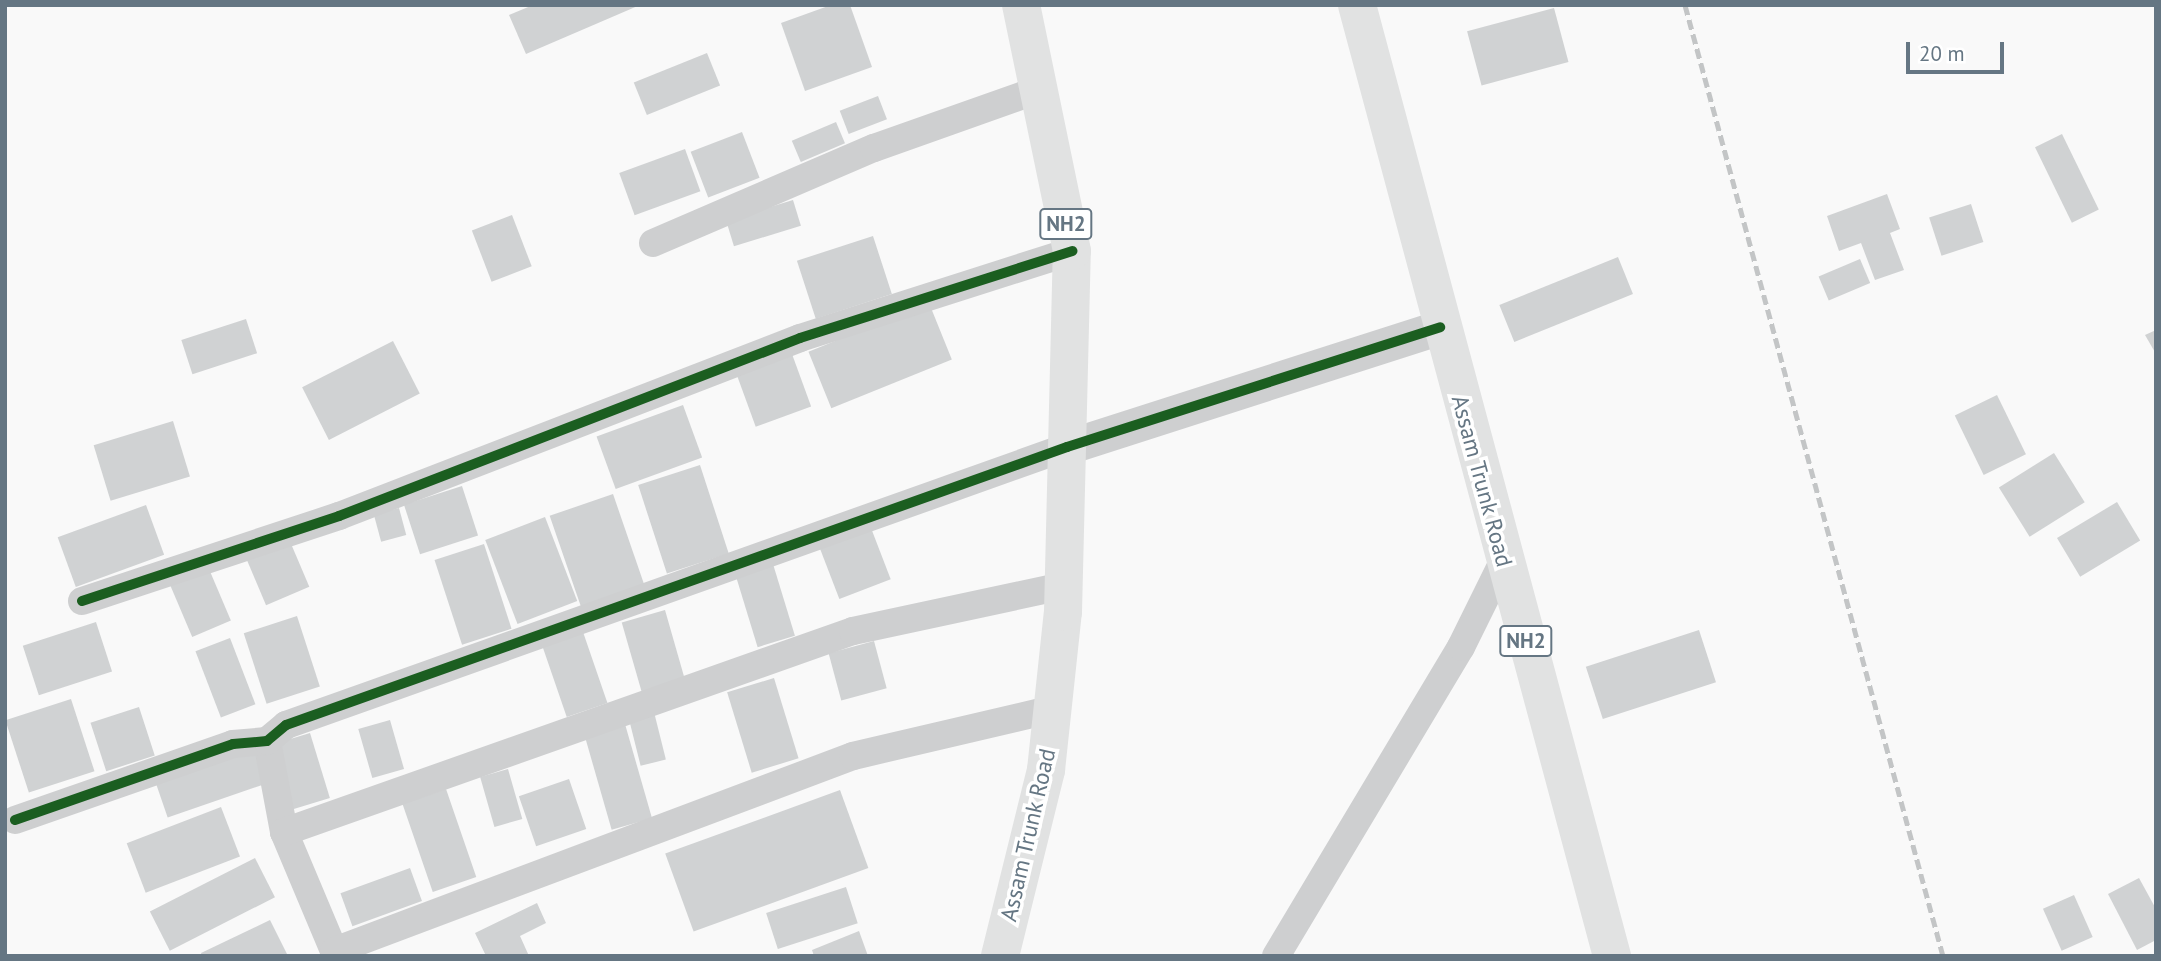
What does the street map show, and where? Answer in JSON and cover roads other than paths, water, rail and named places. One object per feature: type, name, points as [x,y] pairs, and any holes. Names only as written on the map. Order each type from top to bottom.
[{"type":"highway","name":"Assam Trunk Road","points":[[1000,956],[1046,770],[1063,586],[1072,250],[1021,5]]},
{"type":"highway","name":"Assam Trunk Road","points":[[1357,5],[1440,327],[1612,956]]},
{"type":"street","points":[[653,243],[874,148],[1038,90]]},
{"type":"street","points":[[82,601],[339,516],[800,338],[1072,250]]},
{"type":"street","points":[[15,820],[233,744],[267,741],[286,725],[1067,447],[1440,327]]},
{"type":"street","points":[[1276,956],[1461,647],[1504,560]]},
{"type":"street","points":[[284,832],[853,631],[1063,586]]},
{"type":"street","points":[[267,741],[284,832],[335,954],[853,756],[1052,709]]},
{"type":"railway","points":[[1685,5],[1943,956]]}]
